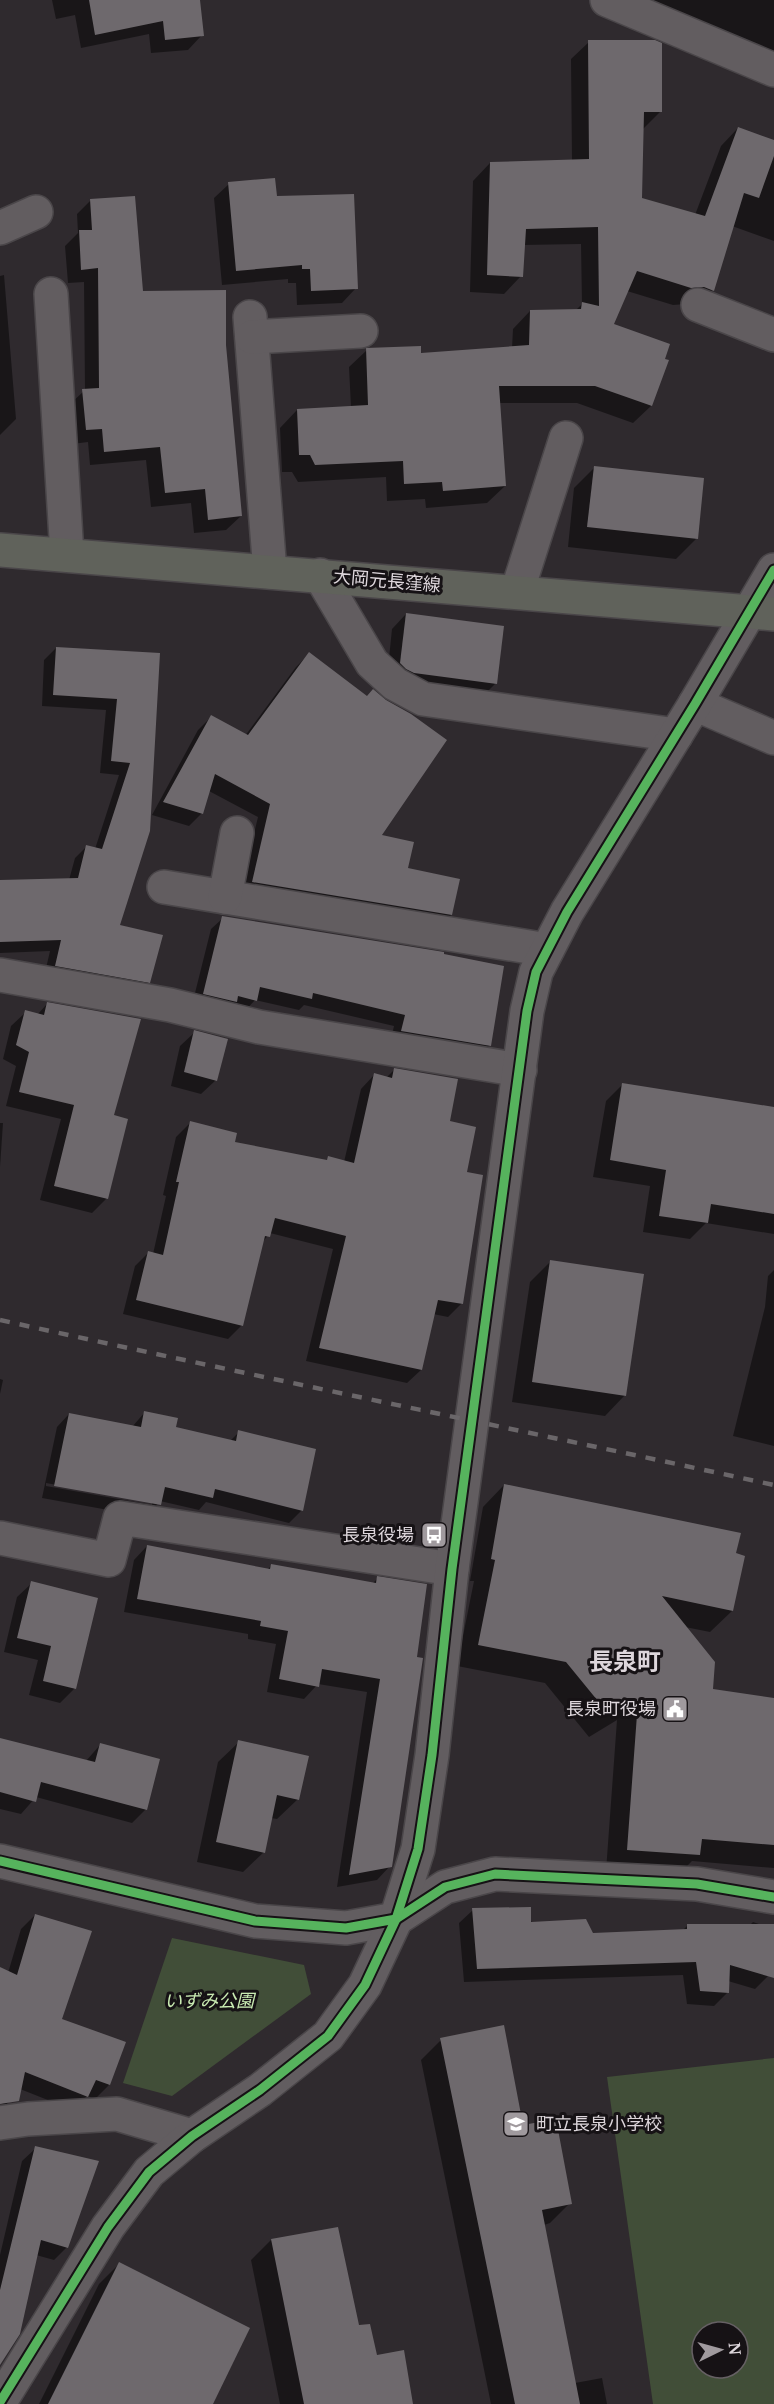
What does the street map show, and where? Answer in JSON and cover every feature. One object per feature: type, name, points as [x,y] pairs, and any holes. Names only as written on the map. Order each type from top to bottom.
[{"type":"main road","name":"大岡元長窪線","points":[[0,549],[762,613]]},
{"type":"street","points":[[607,0],[774,70]]},
{"type":"street","points":[[0,228],[36,212]]},
{"type":"street","points":[[51,294],[67,555]]},
{"type":"street","points":[[698,305],[774,335]]},
{"type":"street","points":[[270,572],[251,327],[361,331]]},
{"type":"street","points":[[517,592],[566,438]]},
{"type":"street","points":[[0,2402],[108,2227],[149,2172],[192,2136],[260,2090],[328,2036],[365,1985],[396,1919],[418,1849],[432,1755],[452,1569],[527,1011],[536,972],[567,912],[695,704],[762,613],[774,570]]},
{"type":"street","points":[[320,576],[372,663],[395,684],[423,699],[676,735]]},
{"type":"street","points":[[695,704],[774,738]]},
{"type":"street","points":[[225,897],[237,833]]},
{"type":"street","points":[[164,887],[547,950]]},
{"type":"street","points":[[0,975],[170,1005],[260,1027],[520,1070]]},
{"type":"street","points":[[0,1538],[109,1560],[120,1518],[452,1569]]},
{"type":"street","points":[[0,1861],[255,1921],[346,1928],[396,1919],[445,1887],[495,1874],[697,1884],[774,1897]]},
{"type":"street","points":[[0,2123],[28,2119],[117,2114],[192,2136]]},
{"type":"green space","name":"いずみ公園","points":[[172,1938],[304,1965],[311,1994],[172,2096],[123,2083]]},
{"type":"green space","points":[[774,2058],[774,2404],[653,2404],[607,2077]]},
{"type":"building","points":[[89,0],[200,0],[204,36],[165,40],[163,21],[95,35]]},
{"type":"building","points":[[588,40],[655,40],[662,43],[662,112],[644,112],[642,198],[705,216],[738,127],[774,140],[774,156],[759,198],[744,193],[714,291],[704,287],[691,288],[637,271],[614,324],[670,344],[665,359],[669,360],[652,406],[595,386],[499,386],[506,486],[443,491],[442,482],[404,484],[403,461],[315,465],[310,455],[299,455],[297,409],[368,405],[366,348],[421,346],[421,353],[529,345],[530,310],[581,309],[582,302],[599,306],[598,227],[526,229],[523,277],[487,275],[490,162],[589,159]]},
{"type":"building","points":[[275,178],[277,196],[354,194],[358,289],[311,291],[310,269],[302,269],[302,265],[236,271],[228,182]]},
{"type":"building","points":[[135,196],[143,291],[226,290],[226,345],[242,516],[208,520],[205,489],[165,493],[160,447],[104,452],[102,429],[86,430],[82,389],[99,388],[98,268],[81,270],[79,230],[92,230],[90,199]]},
{"type":"building","points":[[594,466],[704,478],[698,539],[587,527]]},
{"type":"building","points":[[406,613],[504,626],[497,684],[414,673],[406,669],[400,663]]},
{"type":"building","points":[[56,647],[160,653],[150,831],[120,925],[163,935],[150,983],[55,966],[61,940],[0,942],[0,880],[78,878],[86,845],[102,849],[130,763],[111,761],[117,699],[53,695]]},
{"type":"building","points":[[309,652],[367,696],[373,689],[447,740],[382,835],[414,842],[408,868],[460,879],[452,915],[252,882],[270,804],[215,774],[203,814],[163,802],[211,715],[248,735]]},
{"type":"building","points":[[222,916],[444,952],[444,954],[504,966],[491,1046],[401,1031],[405,1015],[313,993],[312,999],[260,987],[257,1001],[238,996],[237,1002],[203,994]]},
{"type":"building","points":[[47,1002],[141,1019],[114,1115],[128,1119],[108,1199],[54,1186],[74,1105],[19,1092],[29,1052],[16,1045],[25,1010],[44,1015]]},
{"type":"building","points":[[194,1030],[228,1039],[217,1081],[184,1072]]},
{"type":"building","points":[[394,1068],[458,1079],[450,1121],[476,1127],[467,1172],[483,1175],[463,1304],[438,1300],[422,1370],[319,1348],[346,1236],[275,1218],[270,1237],[265,1236],[243,1326],[136,1300],[148,1251],[163,1255],[190,1121],[237,1133],[235,1142],[327,1160],[328,1156],[354,1163],[374,1073],[392,1078]]},
{"type":"building","points":[[622,1083],[774,1107],[774,1214],[711,1204],[708,1223],[659,1216],[666,1170],[610,1160]]},
{"type":"building","points":[[550,1260],[644,1274],[626,1396],[532,1382]]},
{"type":"building","points":[[144,1411],[178,1418],[176,1427],[236,1441],[238,1430],[316,1449],[303,1511],[215,1489],[213,1498],[165,1487],[161,1505],[54,1486],[69,1413],[141,1427]]},
{"type":"building","points":[[504,1484],[741,1533],[736,1553],[745,1556],[733,1611],[662,1596],[715,1662],[713,1689],[774,1698],[774,1845],[702,1839],[700,1855],[627,1850],[638,1701],[611,1717],[566,1662],[478,1645],[495,1560],[491,1559]]},
{"type":"building","points":[[147,1545],[270,1569],[271,1564],[376,1583],[377,1576],[427,1584],[417,1657],[423,1658],[392,1867],[349,1875],[380,1679],[322,1669],[319,1687],[279,1679],[288,1631],[260,1626],[261,1621],[137,1599]]},
{"type":"building","points":[[31,1581],[98,1598],[76,1689],[43,1681],[51,1646],[17,1638]]},
{"type":"building","points":[[0,1738],[95,1762],[100,1743],[160,1759],[147,1810],[41,1782],[36,1802],[0,1792]]},
{"type":"building","points":[[238,1740],[309,1756],[299,1800],[277,1795],[265,1853],[216,1842]]},
{"type":"building","points":[[531,1907],[531,1922],[586,1919],[593,1933],[687,1929],[687,1924],[774,1924],[774,1978],[730,1965],[729,1993],[700,1991],[696,1962],[477,1969],[472,1908]]},
{"type":"building","points":[[35,1914],[92,1931],[62,2019],[126,2042],[110,2085],[96,2080],[88,2097],[25,2072],[19,2101],[0,2104],[0,1967],[17,1975]]},
{"type":"building","points":[[504,2025],[523,2125],[556,2119],[572,2204],[542,2210],[580,2404],[515,2404],[440,2038]]},
{"type":"building","points":[[35,2146],[99,2161],[68,2248],[41,2240],[20,2334],[0,2365],[0,2290]]},
{"type":"building","points":[[338,2227],[359,2325],[370,2324],[377,2355],[404,2350],[413,2404],[304,2404],[271,2239]]},
{"type":"building","points":[[119,2262],[250,2328],[213,2404],[48,2404]]},
{"type":"railway","points":[[0,1320],[774,1485]]},
{"type":"cycle path","points":[[0,2402],[108,2227],[149,2172],[192,2136],[260,2090],[328,2036],[365,1985],[396,1919],[418,1849],[432,1755],[452,1569],[527,1011],[536,972],[567,912],[695,704],[774,570]]},
{"type":"cycle path","points":[[0,1861],[255,1921],[346,1928],[396,1919],[445,1887],[495,1874],[697,1884],[774,1897]]},
{"type":"place","name":"長泉役場","points":[[434,1535]]},
{"type":"place","name":"長泉町役場","points":[[675,1709]]},
{"type":"place","name":"町立長泉小学校","points":[[516,2124]]},
{"type":"district","name":"長泉町","points":[[625,1662]]}]
